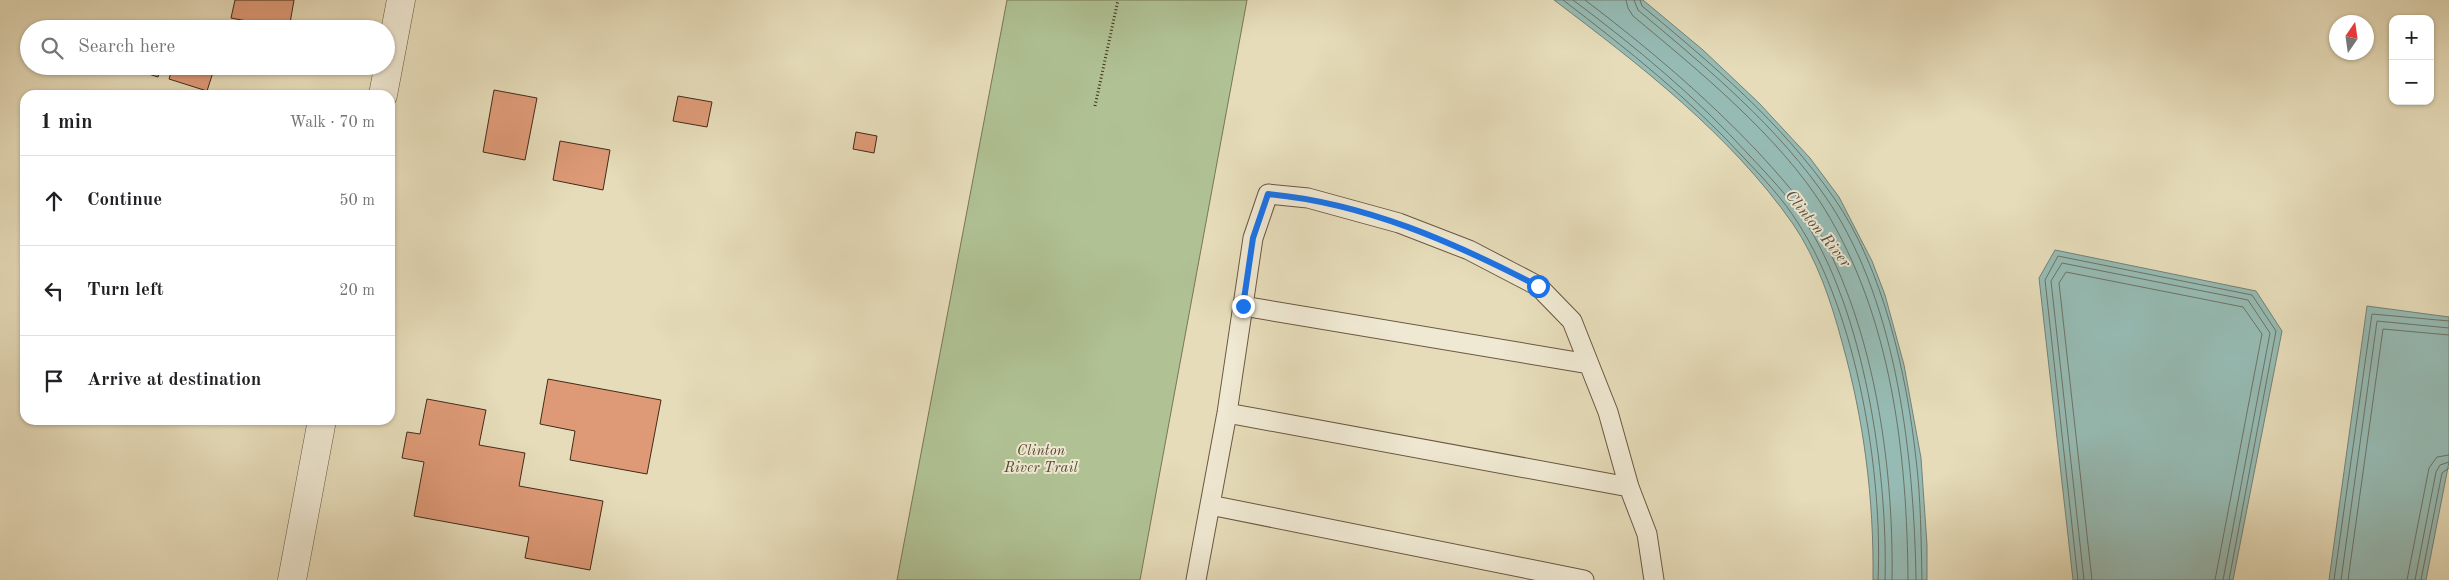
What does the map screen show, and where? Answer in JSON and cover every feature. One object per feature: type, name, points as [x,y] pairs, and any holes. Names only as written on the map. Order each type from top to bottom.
[{"type":"street","points":[[395,32],[401,0]]},
{"type":"street","points":[[384,90],[387,75]]},
{"type":"street","points":[[292,580],[321,425]]},
{"type":"lane","points":[[1196,580],[1227,414],[1253,238],[1268,194],[1308,198],[1399,223],[1469,250],[1538,286],[1572,321],[1608,412],[1629,487],[1647,534],[1654,580]]},
{"type":"lane","points":[[1243,306],[1589,364]]},
{"type":"lane","points":[[1227,414],[1629,487]]},
{"type":"lane","points":[[1210,505],[1584,580]]},
{"type":"path","points":[[1096,106],[1118,0]]},
{"type":"green space","name":"Clinton River Trail","points":[[1007,0],[1247,0],[1140,580],[897,580]]},
{"type":"water","name":"Clinton River","points":[[1554,0],[1643,0],[1703,50],[1759,103],[1810,158],[1839,197],[1872,261],[1885,295],[1904,365],[1921,458],[1927,545],[1927,580],[1873,580],[1872,520],[1866,460],[1850,371],[1833,311],[1816,266],[1802,237],[1768,191],[1712,131],[1651,76]]},
{"type":"water","points":[[2055,250],[2256,291],[2282,331],[2233,580],[2073,580],[2039,278]]},
{"type":"water","points":[[2367,306],[2449,317],[2449,462],[2426,580],[2329,580]]},
{"type":"building","points":[[235,0],[294,0],[291,20],[242,20],[231,18]]},
{"type":"building","points":[[170,75],[212,75],[207,90],[169,79]]},
{"type":"building","points":[[494,90],[537,98],[525,160],[483,152]]},
{"type":"building","points":[[678,96],[712,102],[707,127],[673,121]]},
{"type":"building","points":[[856,132],[877,136],[874,153],[853,149]]},
{"type":"building","points":[[560,141],[610,150],[603,190],[553,180]]},
{"type":"building","points":[[548,379],[661,400],[647,474],[570,460],[575,431],[540,424]]},
{"type":"building","points":[[427,399],[486,410],[479,445],[525,453],[519,486],[603,501],[590,570],[525,558],[529,537],[414,516],[424,462],[402,458],[407,432],[420,434]]},
{"type":"route","points":[[1243,306],[1253,238],[1268,194],[1308,198],[1399,223],[1469,250],[1538,286]]}]
